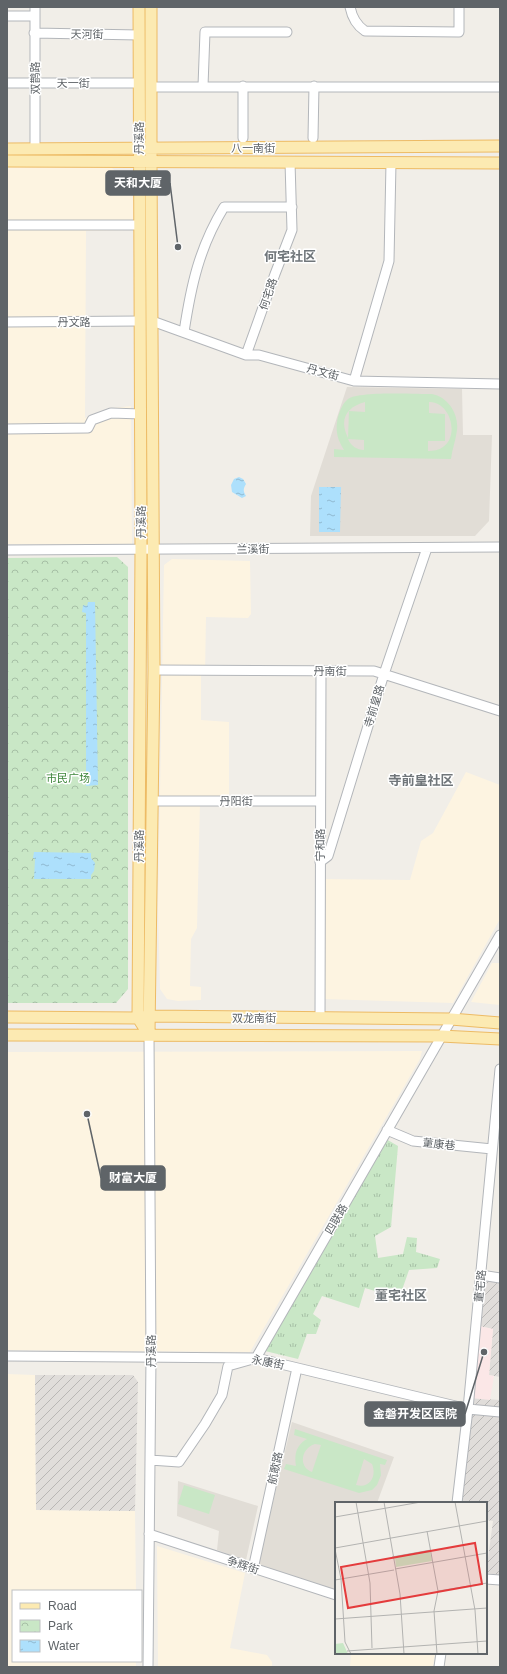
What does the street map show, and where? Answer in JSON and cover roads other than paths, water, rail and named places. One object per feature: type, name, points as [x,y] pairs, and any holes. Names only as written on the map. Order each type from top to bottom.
[{"type":"main road","name":"丹溪路","points":[[139,7],[139,149],[145,161],[152,321],[155,550],[152,879],[143,1017]]},
{"type":"main road","name":"丹溪路","points":[[143,1017],[140,225],[145,161],[151,148],[151,7]]},
{"type":"main road","name":"八一南街","points":[[7,150],[500,146]]},
{"type":"main road","name":"八一南街","points":[[7,161],[500,163]]},
{"type":"main road","points":[[143,1017],[149,1035]]},
{"type":"main road","name":"双龙南街","points":[[7,1018],[320,1018],[452,1020],[500,1023]]},
{"type":"main road","name":"双龙南街","points":[[7,1035],[441,1036],[500,1040]]},
{"type":"street","points":[[350,7],[353,18],[359,27],[365,31],[459,32],[459,7]]},
{"type":"street","points":[[7,16],[35,12]]},
{"type":"street","name":"双鹊路","points":[[35,12],[35,150]]},
{"type":"street","points":[[203,86],[205,32],[287,32]]},
{"type":"street","name":"天河街","points":[[34,33],[139,35]]},
{"type":"street","name":"天一街","points":[[7,83],[139,83]]},
{"type":"street","points":[[243,86],[244,138]]},
{"type":"street","points":[[313,138],[314,86]]},
{"type":"street","points":[[151,87],[500,87]]},
{"type":"street","name":"何宅路","points":[[246,355],[292,230],[290,162]]},
{"type":"street","points":[[354,381],[375,305],[390,261],[391,163]]},
{"type":"street","points":[[184,332],[189,298],[199,260],[212,227],[224,207],[292,207]]},
{"type":"street","points":[[7,225],[140,225]]},
{"type":"street","name":"丹文路","points":[[7,322],[140,321]]},
{"type":"street","name":"丹文街","points":[[152,321],[246,355],[259,355],[354,381],[500,384]]},
{"type":"street","points":[[7,429],[88,428],[92,420],[111,413],[141,414]]},
{"type":"street","name":"兰溪街","points":[[7,550],[500,547]]},
{"type":"street","name":"寺前皇路","points":[[320,862],[328,856],[384,674],[427,548]]},
{"type":"street","name":"丹南街","points":[[154,670],[374,671],[500,711]]},
{"type":"street","name":"宁和路","points":[[320,1018],[321,671]]},
{"type":"street","name":"丹阳街","points":[[152,801],[320,801]]},
{"type":"street","name":"四联路","points":[[256,1358],[500,935]]},
{"type":"street","name":"丹溪路","points":[[148,1667],[151,1357],[149,1035]]},
{"type":"street","name":"董宅路","points":[[457,1502],[495,1154],[500,1069]]},
{"type":"street","name":"董康巷","points":[[387,1130],[413,1141],[495,1154]]},
{"type":"street","points":[[481,1275],[500,1278]]},
{"type":"street","name":"永康街","points":[[7,1356],[256,1358],[468,1409],[500,1412]]},
{"type":"street","points":[[150,1460],[179,1462],[205,1424],[222,1395],[228,1366],[256,1358]]},
{"type":"street","name":"航歌路","points":[[253,1569],[297,1368]]},
{"type":"street","name":"争辉街","points":[[149,1534],[335,1595]]},
{"type":"street","points":[[487,1579],[500,1580]]},
{"type":"street","points":[[439,1667],[440,1654]]},
{"type":"water","points":[[239,477],[243,479],[246,484],[244,487],[244,493],[246,496],[242,498],[232,492],[231,485],[234,479]]},
{"type":"water","points":[[319,487],[341,487],[340,532],[319,532]]},
{"type":"water","points":[[88,602],[95,602],[98,785],[86,786],[86,613],[82,612],[83,605],[87,606]]},
{"type":"water","points":[[34,852],[91,853],[91,858],[95,863],[91,879],[34,879]]},
{"type":"place","name":"天和大厦","points":[[178,247]]},
{"type":"place","name":"财富大厦","points":[[87,1114]]},
{"type":"place","name":"金磐开发区医院","points":[[484,1352]]},
{"type":"district","name":"何宅社区","points":[[290,256]]},
{"type":"district","name":"寺前皇社区","points":[[421,780]]},
{"type":"district","name":"董宅社区","points":[[401,1295]]},
{"type":"park label","name":"市民广场","points":[[68,778]]}]
